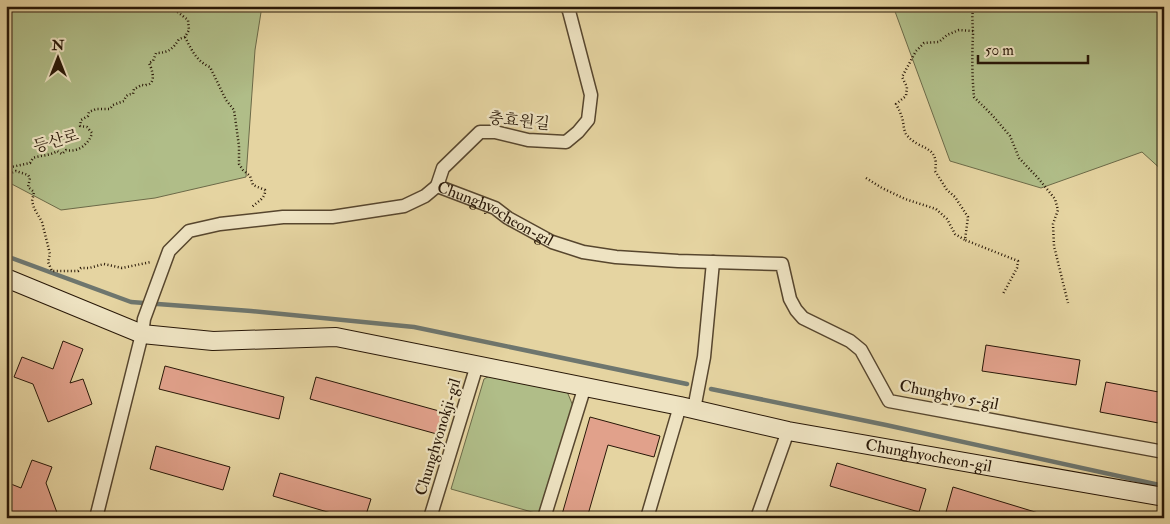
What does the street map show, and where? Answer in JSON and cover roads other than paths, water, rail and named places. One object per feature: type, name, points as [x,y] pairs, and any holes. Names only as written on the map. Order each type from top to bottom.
[{"type":"street","name":"충효원길","points":[[437,186],[443,168],[480,132],[495,132],[528,140],[566,142],[588,120],[591,95],[569,11],[566,6]]},
{"type":"street","name":"Chunghyocheon-gil","points":[[142,334],[144,319],[167,254],[190,231],[220,224],[283,217],[332,217],[404,206],[425,196],[437,186],[495,208],[508,218],[552,242],[583,252],[616,257],[713,262]]},
{"type":"street","points":[[648,518],[704,357],[713,262]]},
{"type":"street","name":"Chunghyo 5-gil","points":[[713,262],[782,264],[790,299],[796,310],[803,318],[850,341],[861,350],[889,401],[1164,452]]},
{"type":"street","name":"Chunghyocheon-gil","points":[[6,278],[142,334],[213,341],[336,337],[687,407],[788,431],[1164,497]]},
{"type":"street","points":[[96,518],[142,334]]},
{"type":"street","name":"Chunghyonokji-gil","points":[[430,518],[477,365]]},
{"type":"street","points":[[544,518],[584,386]]},
{"type":"street","points":[[757,518],[788,431]]},
{"type":"waterway","points":[[6,256],[131,302],[251,311],[414,327],[687,384]]},
{"type":"waterway","points":[[711,389],[1164,486]]}]
